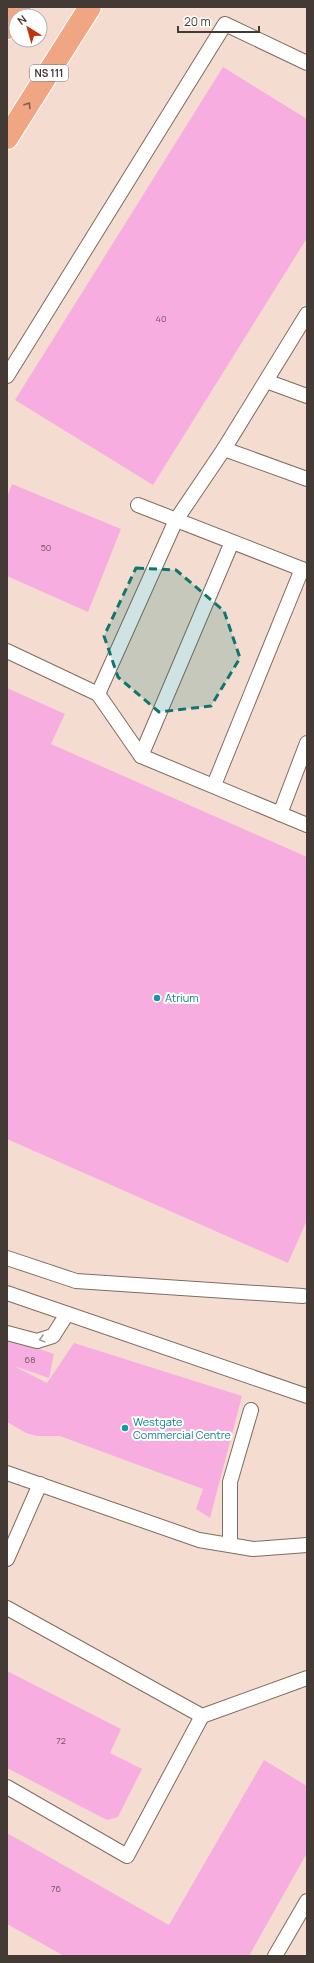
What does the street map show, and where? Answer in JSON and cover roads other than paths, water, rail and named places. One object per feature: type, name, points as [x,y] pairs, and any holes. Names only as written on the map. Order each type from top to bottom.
[{"type":"highway","points":[[7,28],[20,7]]},
{"type":"highway","name":"NS 111","points":[[7,138],[90,7]]},
{"type":"lane","points":[[7,376],[225,24],[307,64]]},
{"type":"lane","points":[[98,694],[176,520],[224,449],[307,314]]},
{"type":"lane","points":[[266,382],[307,396]]},
{"type":"lane","points":[[224,449],[307,479]]},
{"type":"lane","points":[[138,505],[304,570],[214,785]]},
{"type":"lane","points":[[141,756],[232,542]]},
{"type":"lane","points":[[7,651],[98,694],[141,756],[214,785],[307,825]]},
{"type":"lane","points":[[280,814],[307,743]]},
{"type":"lane","points":[[7,1258],[76,1281],[306,1294]]},
{"type":"lane","points":[[7,1293],[307,1396]]},
{"type":"lane","points":[[7,1333],[37,1341],[53,1336],[67,1314]]},
{"type":"lane","points":[[230,1545],[230,1482],[251,1410]]},
{"type":"lane","points":[[7,1472],[199,1540],[253,1549],[307,1545]]},
{"type":"lane","points":[[7,1558],[40,1484]]},
{"type":"lane","points":[[7,1608],[202,1716]]},
{"type":"lane","points":[[7,1787],[127,1856],[202,1716],[307,1678]]},
{"type":"lane","points":[[275,1956],[307,1901]]},
{"type":"place","name":"Atrium","points":[[157,998]]},
{"type":"place","name":"Westgate Commercial Centre","points":[[125,1428]]}]
